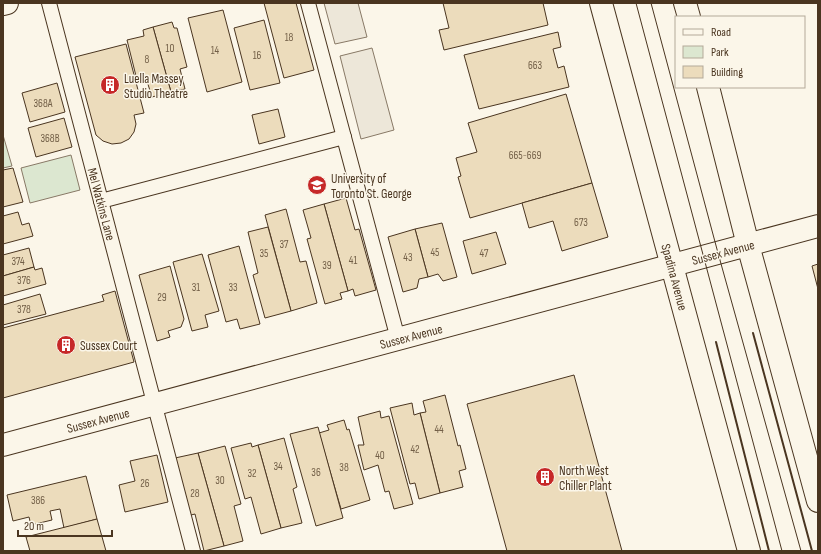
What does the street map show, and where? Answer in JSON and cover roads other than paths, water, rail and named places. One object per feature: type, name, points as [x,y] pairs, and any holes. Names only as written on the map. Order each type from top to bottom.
[{"type":"main road","points":[[3,4],[7,3]]},
{"type":"main road","name":"Spadina Avenue","points":[[601,3],[749,551]]},
{"type":"main road","points":[[685,3],[689,16]]},
{"type":"main road","points":[[708,88],[748,245],[818,501]]},
{"type":"main road","name":"Sussex Avenue","points":[[3,445],[818,226]]},
{"type":"lane","name":"Mel Watkins Lane","points":[[49,3],[193,551]]},
{"type":"lane","points":[[308,3],[398,339]]},
{"type":"lane","points":[[101,201],[344,137]]},
{"type":"tram line","points":[[636,3],[782,551]]},
{"type":"tram line","points":[[651,3],[718,253],[801,551]]},
{"type":"place","name":"Luella Massey Studio Theatre","points":[[110,85]]},
{"type":"place","name":"University of Toronto St. George","points":[[317,185]]},
{"type":"place","name":"Sussex Court","points":[[66,345]]},
{"type":"place","name":"North West Chiller Plant","points":[[545,477]]}]
